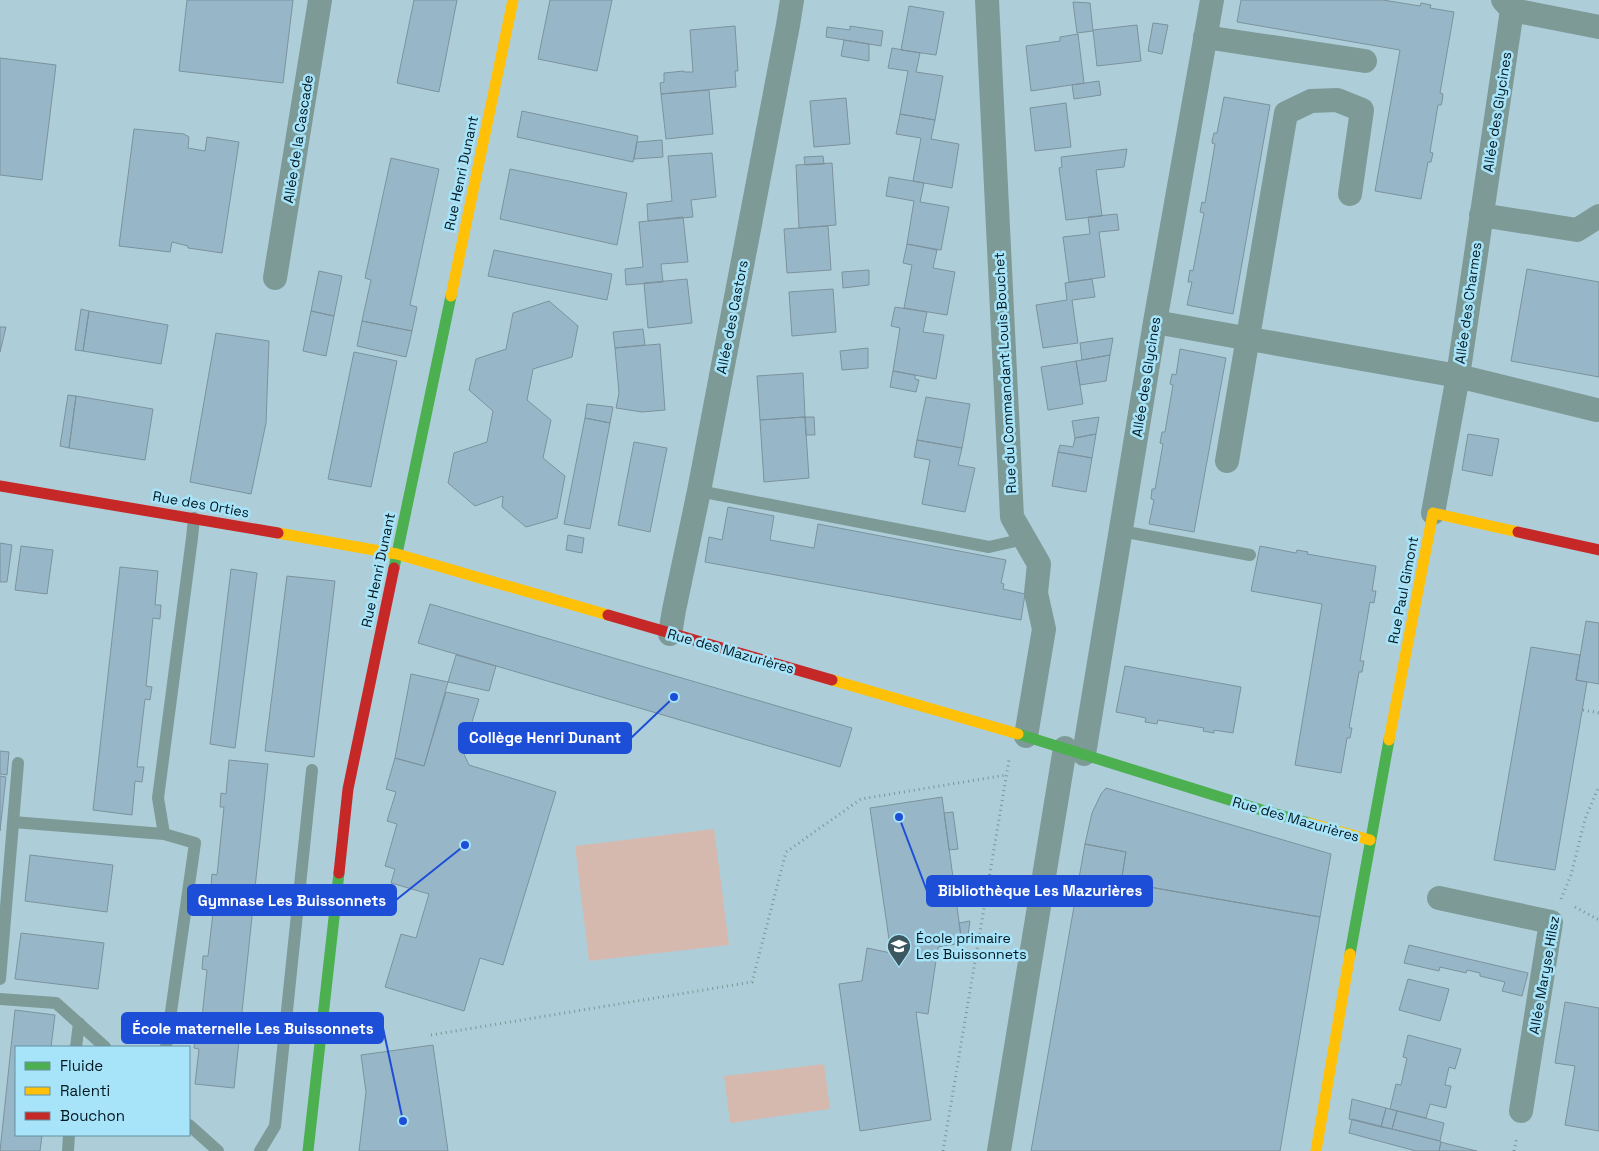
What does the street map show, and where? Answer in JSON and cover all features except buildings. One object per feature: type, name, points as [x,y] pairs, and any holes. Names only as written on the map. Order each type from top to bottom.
[{"type":"street","name":"Allée de la Cascade","points":[[276,278],[320,0]]},
{"type":"street","name":"Rue Henri Dunant","points":[[308,1151],[348,789],[513,0]]},
{"type":"street","name":"Allée des Castors","points":[[670,634],[792,0]]},
{"type":"street","name":"Rue du Commandant Louis Bouchet","points":[[987,0],[1012,516],[1039,564],[1036,593],[1044,629],[1020,734]]},
{"type":"street","name":"Allée des Glycines","points":[[1074,751],[1121,531],[1155,322],[1212,0]]},
{"type":"street","name":"Allée des Glycines","points":[[1481,214],[1507,5],[1599,27]]},
{"type":"street","points":[[1205,37],[1365,61]]},
{"type":"street","points":[[1227,461],[1286,113],[1311,102],[1337,100],[1362,110],[1350,194]]},
{"type":"street","points":[[1481,214],[1577,230],[1599,216]]},
{"type":"street","name":"Allée des Charmes","points":[[1433,513],[1458,376],[1481,214]]},
{"type":"street","points":[[1155,322],[1247,340],[1458,376],[1597,410]]},
{"type":"street","name":"Rue des Orties","points":[[0,486],[397,554]]},
{"type":"street","points":[[1433,513],[1599,550]]},
{"type":"street","name":"Rue Paul Gimont","points":[[1370,840],[1433,513]]},
{"type":"street","name":"Rue des Mazurières","points":[[397,554],[1020,734],[1268,812],[1370,840],[1316,1151]]},
{"type":"street","points":[[999,1151],[1074,751]]},
{"type":"street","points":[[1439,898],[1551,922]]},
{"type":"street","name":"Allée Maryse Hilsz","points":[[1521,1111],[1551,922]]},
{"type":"lane","points":[[698,491],[989,547],[1024,539]]},
{"type":"lane","points":[[164,834],[158,798],[194,518]]},
{"type":"lane","points":[[1121,531],[1250,555]]},
{"type":"lane","points":[[0,979],[18,762]]},
{"type":"lane","points":[[260,1151],[275,1126],[312,770]]},
{"type":"lane","points":[[13,822],[164,834],[195,843],[166,1046]]},
{"type":"lane","points":[[0,999],[56,1002],[104,1046]]},
{"type":"lane","points":[[76,1046],[78,1023]]},
{"type":"lane","points":[[190,1125],[218,1151]]},
{"type":"lane","points":[[68,1151],[69,1136]]},
{"type":"path","points":[[1583,710],[1599,712]]},
{"type":"path","points":[[943,1151],[1006,775],[1020,734]]},
{"type":"path","points":[[430,1035],[752,982],[786,852],[862,799],[1006,775]]},
{"type":"path","name":"Allée Maryse Hilsz","points":[[1551,922],[1571,875],[1585,819],[1599,786]]},
{"type":"path","points":[[1561,899],[1599,920]]},
{"type":"shaded area","points":[[714,829],[729,945],[589,961],[575,846]]},
{"type":"shaded area","points":[[824,1064],[830,1109],[730,1123],[724,1076]]},
{"type":"traffic: fast","points":[[394,568],[451,296]]},
{"type":"traffic: fast","points":[[1018,734],[1309,823]]},
{"type":"traffic: fast","points":[[1350,954],[1389,740]]},
{"type":"traffic: fast","points":[[308,1151],[339,873]]},
{"type":"traffic: slow","points":[[451,296],[513,0]]},
{"type":"traffic: slow","points":[[1389,740],[1433,513],[1518,532]]},
{"type":"traffic: slow","points":[[278,533],[397,554],[608,615]]},
{"type":"traffic: slow","points":[[832,680],[1018,734]]},
{"type":"traffic: slow","points":[[1309,823],[1370,840]]},
{"type":"traffic: slow","points":[[1316,1151],[1350,954]]},
{"type":"traffic: jam","points":[[0,486],[278,533]]},
{"type":"traffic: jam","points":[[1518,532],[1599,550]]},
{"type":"traffic: jam","points":[[339,873],[348,789],[394,568]]},
{"type":"traffic: jam","points":[[608,615],[832,680]]},
{"type":"place","name":"Collège Henri Dunant","points":[[674,697]]},
{"type":"place","name":"Bibliothèque Les Mazurières","points":[[899,817]]},
{"type":"place","name":"Gymnase Les Buissonnets","points":[[465,845]]},
{"type":"place","name":"École primaire Les Buissonnets","points":[[899,967]]},
{"type":"place","name":"École maternelle Les Buissonnets","points":[[403,1121]]}]
